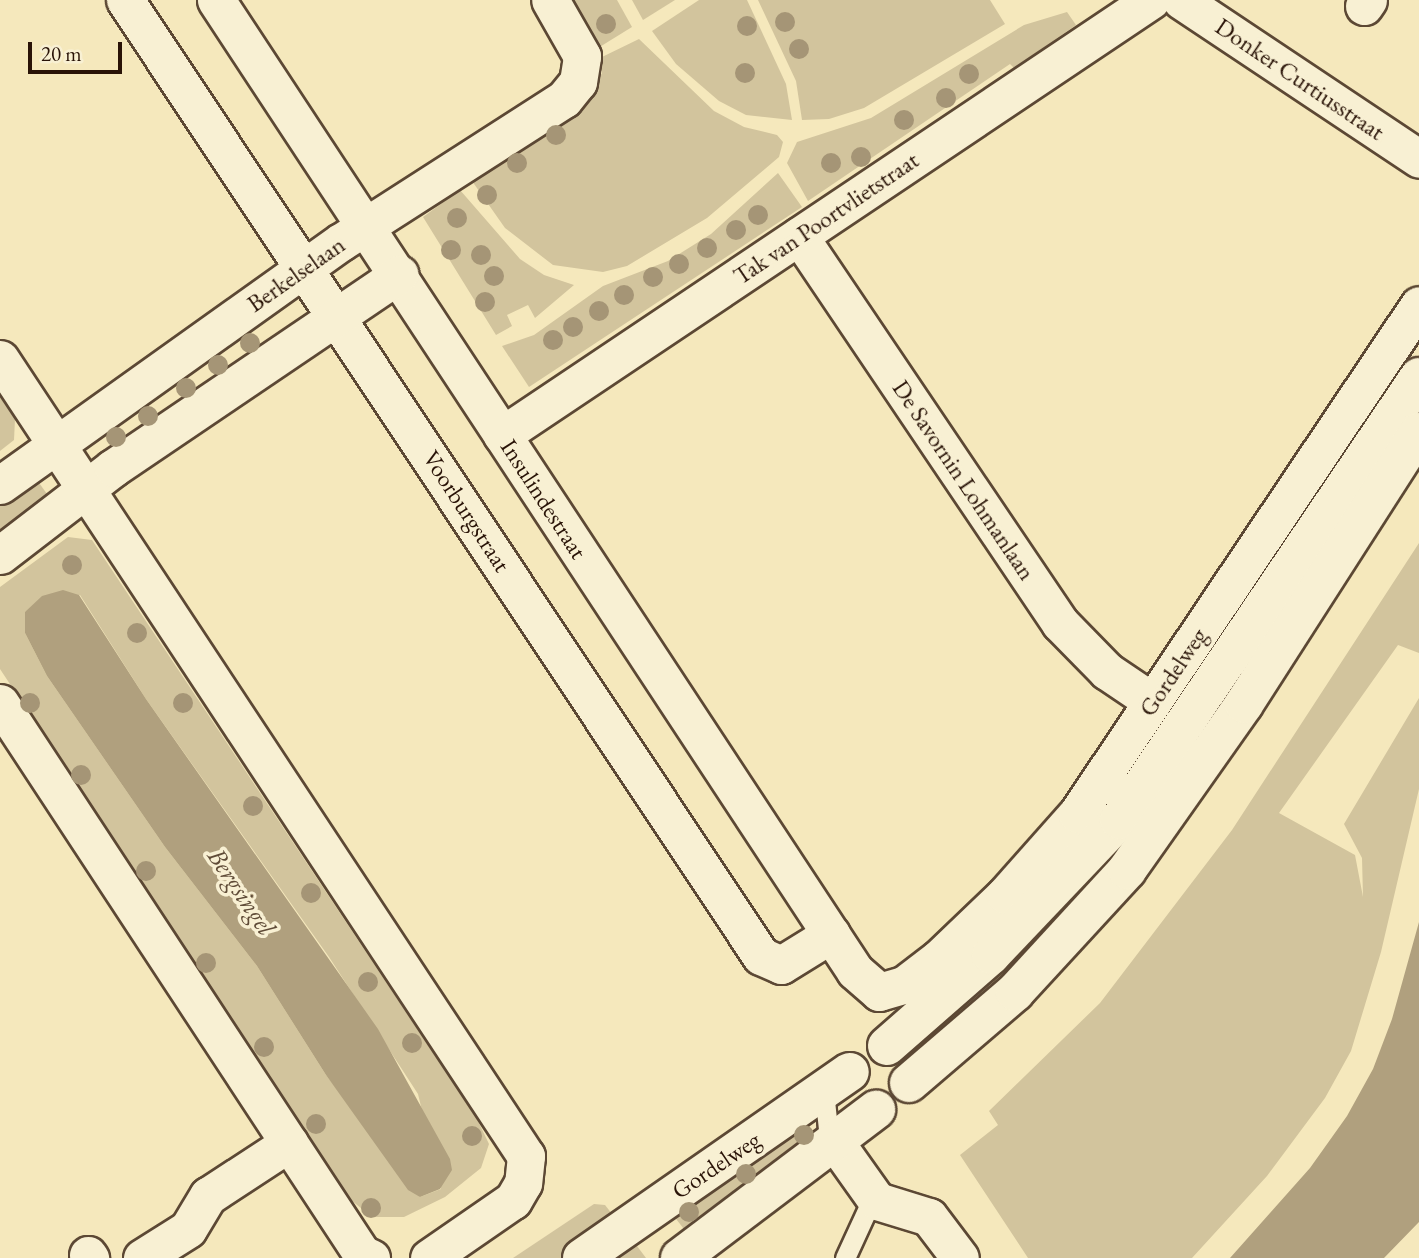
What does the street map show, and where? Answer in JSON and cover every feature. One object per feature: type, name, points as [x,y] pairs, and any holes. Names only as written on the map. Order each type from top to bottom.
[{"type":"main road","name":"Gordelweg","points":[[887,1045],[991,955],[1119,820],[1419,377]]},
{"type":"main road","points":[[909,1083],[1015,992],[1127,870],[1244,704],[1419,431]]},
{"type":"main road","name":"Gordelweg","points":[[582,1258],[837,1082]]},
{"type":"main road","name":"Gordelweg","points":[[680,1258],[876,1110]]},
{"type":"street","name":"Voorburgstraat","points":[[125,0],[301,271],[364,356],[764,960],[781,965],[831,934]]},
{"type":"street","name":"Insulindestraat","points":[[216,0],[368,226],[502,435],[860,978],[879,992]]},
{"type":"street","name":"Berkelselaan","points":[[0,485],[301,271],[565,99],[578,82],[582,62],[573,35],[550,0]]},
{"type":"street","name":"Tak van Poortvlietstraat","points":[[502,435],[1151,0]]},
{"type":"street","name":"Donker Curtiusstraat","points":[[1181,0],[1419,159]]},
{"type":"street","name":"De Savornin Lohmanlaan","points":[[799,236],[1060,623],[1107,671],[1153,702]]},
{"type":"street","points":[[0,555],[85,488],[332,316],[399,274]]},
{"type":"street","name":"Gordelweg","points":[[879,992],[904,985],[939,958],[1033,865],[1091,795],[1419,305]]},
{"type":"street","points":[[0,359],[526,1156],[523,1183],[513,1200],[429,1258]]},
{"type":"street","points":[[0,704],[362,1254],[371,1258]]},
{"type":"street","points":[[835,1142],[873,1197],[929,1217],[960,1258]]},
{"type":"street","points":[[142,1258],[188,1229],[208,1196],[289,1143]]},
{"type":"lane","points":[[835,1142],[823,1106],[837,1082]]},
{"type":"lane","points":[[845,1258],[873,1197]]},
{"type":"shaded area","points":[[570,0],[617,0],[632,27],[598,48]]},
{"type":"shaded area","points":[[632,0],[675,0],[643,20]]},
{"type":"shaded area","points":[[699,0],[747,0],[786,84],[792,120],[746,115],[719,101],[676,64],[652,31]]},
{"type":"shaded area","points":[[758,0],[990,0],[1005,24],[864,108],[829,119],[802,120],[796,81]]},
{"type":"shaded area","points":[[1067,12],[1076,25],[1014,68],[1010,64],[808,201],[787,163],[797,142],[871,118],[1024,25]]},
{"type":"shaded area","points":[[639,39],[714,111],[744,127],[777,135],[783,142],[779,157],[707,218],[627,266],[603,272],[553,265],[505,228],[472,181],[585,106],[602,73],[602,57]]},
{"type":"shaded area","points":[[778,173],[802,207],[529,387],[502,346],[534,335],[603,286],[668,261],[711,234]]},
{"type":"shaded area","points":[[460,190],[520,259],[544,275],[574,285],[535,318],[528,305],[507,315],[512,326],[496,335],[423,217]]},
{"type":"shaded area","points":[[0,397],[15,419],[14,440],[0,451]]},
{"type":"shaded area","points":[[37,480],[47,494],[44,504],[0,537],[0,500]]},
{"type":"shaded area","points":[[68,537],[92,540],[477,1119],[489,1144],[481,1168],[445,1197],[404,1217],[372,1217],[351,1200],[0,669],[0,587]],"holes":[[[80,595],[146,699],[329,957],[418,1094],[441,1189],[420,1197],[326,1075],[257,966],[165,847],[47,676],[25,633],[25,612]]]},
{"type":"shaded area","points":[[1419,543],[1419,653],[1398,645],[1279,813],[1355,855],[1363,897],[1362,858],[1344,824],[1419,698],[1419,789],[1381,952],[1351,1051],[1325,1098],[1267,1176],[1192,1258],[1028,1258],[960,1155],[998,1125],[989,1111],[1100,1003],[1232,830]]},
{"type":"shaded area","points":[[807,1115],[814,1143],[690,1237],[670,1211]]},
{"type":"shaded area","points":[[594,1204],[605,1205],[616,1219],[563,1258],[513,1258]]},
{"type":"shaded area","points":[[631,1238],[646,1258],[601,1258]]},
{"type":"water","name":"Bergsingel","points":[[63,590],[79,595],[146,699],[378,1029],[450,1159],[452,1170],[440,1189],[420,1197],[408,1190],[326,1075],[257,966],[165,847],[47,676],[25,633],[25,612],[42,596]]},
{"type":"water","points":[[1419,922],[1419,1222],[1384,1258],[1230,1258],[1310,1168],[1347,1116],[1373,1069],[1392,1019]]}]
